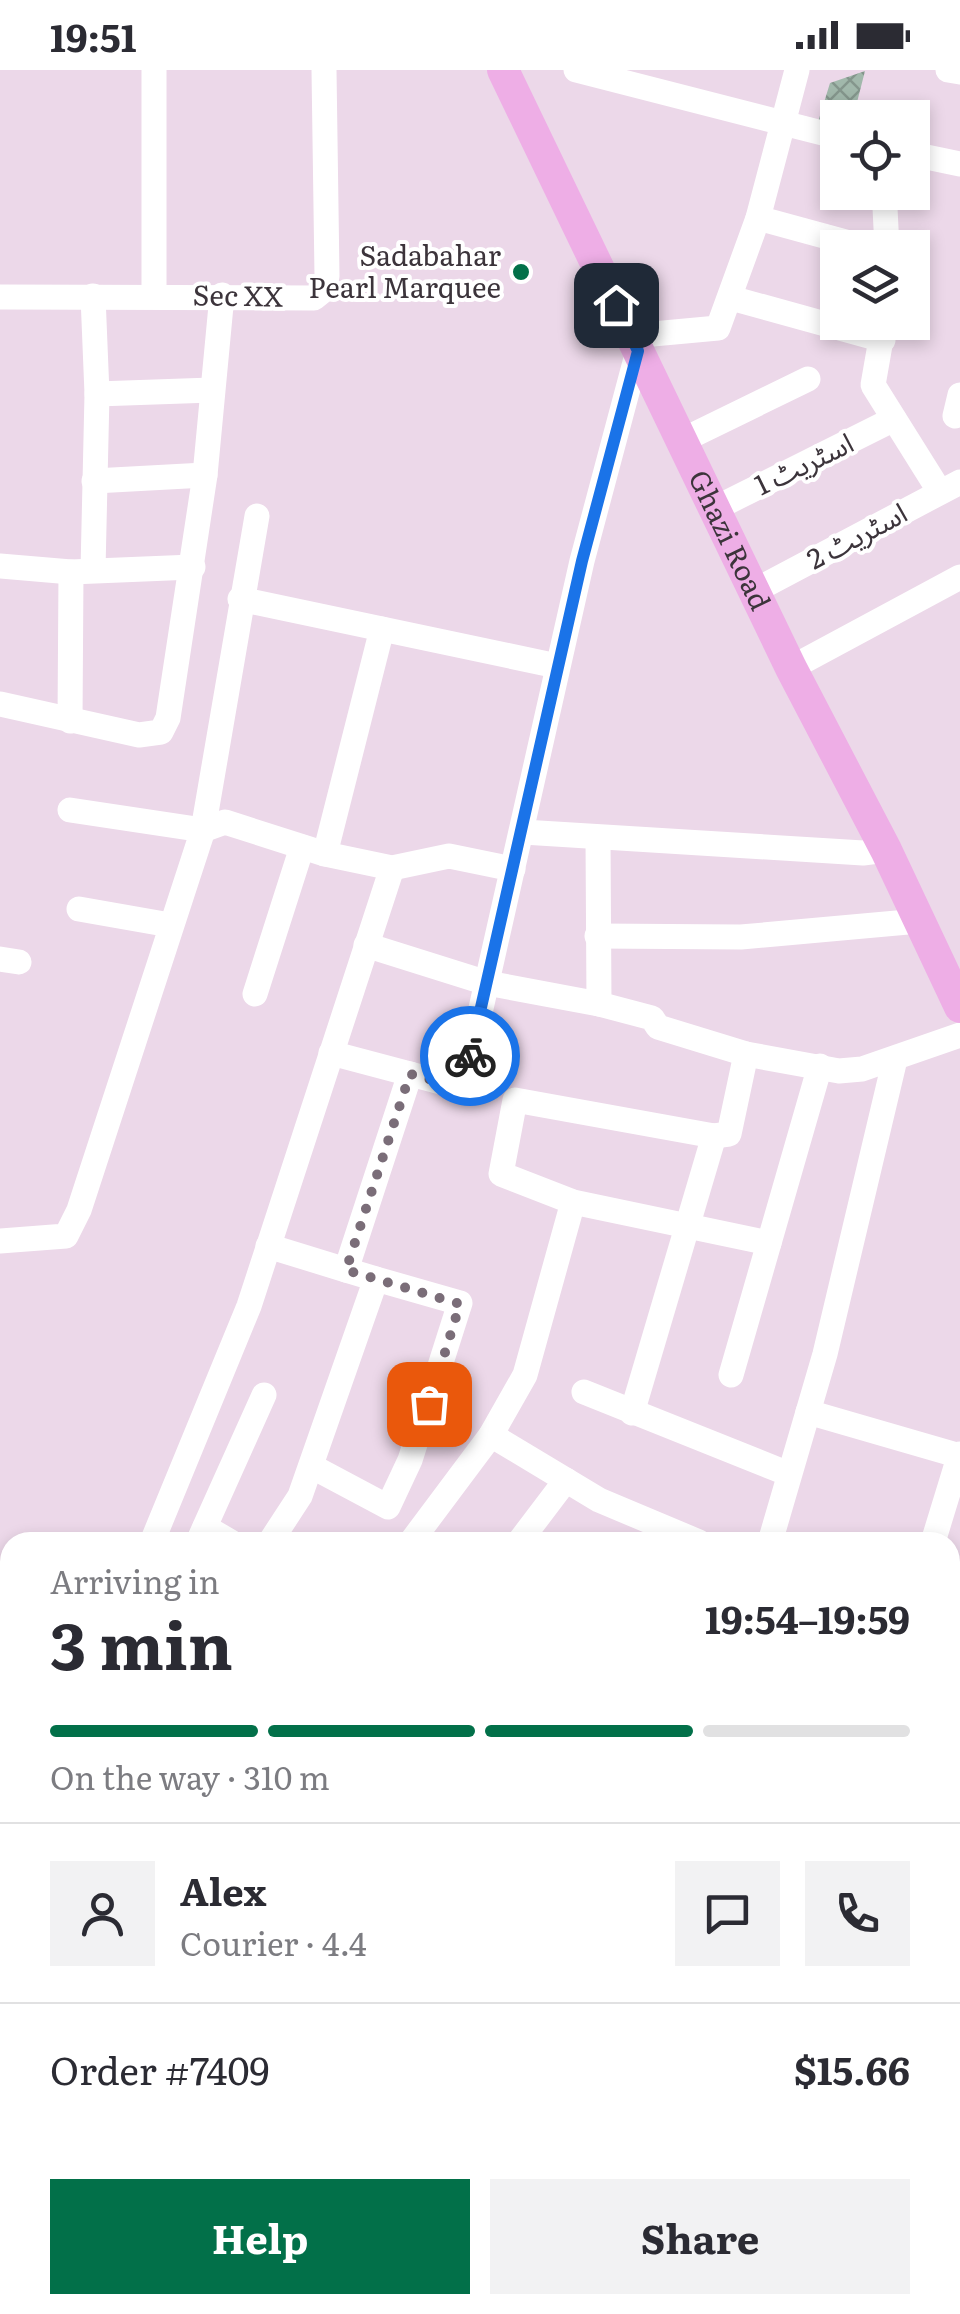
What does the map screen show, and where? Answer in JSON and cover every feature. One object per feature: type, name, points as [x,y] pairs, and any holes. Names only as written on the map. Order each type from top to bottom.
[{"type":"main road","name":"Ghazi Road","points":[[504,70],[791,668],[886,850],[960,1007]]},
{"type":"street","name":"Sec XX","points":[[154,70],[154,294],[314,298],[324,290],[324,70]]},
{"type":"street","points":[[576,70],[820,134]]},
{"type":"street","points":[[331,1053],[463,1088],[557,666],[635,344],[718,328],[758,218],[797,70]]},
{"type":"street","points":[[948,70],[960,72]]},
{"type":"street","points":[[930,158],[960,164]]},
{"type":"street","points":[[758,218],[820,235]]},
{"type":"street","points":[[0,296],[154,294]]},
{"type":"street","points":[[0,704],[139,735],[161,732],[168,718],[193,567],[222,295]]},
{"type":"street","points":[[70,720],[94,481],[97,394],[93,296]]},
{"type":"street","points":[[731,298],[820,317]]},
{"type":"street","points":[[881,340],[873,385],[894,419],[950,487]]},
{"type":"street","points":[[681,441],[808,379]]},
{"type":"street","points":[[97,394],[212,390]]},
{"type":"street","name":"اسٹریٹ 1","points":[[714,509],[894,419]]},
{"type":"street","points":[[94,481],[205,475]]},
{"type":"street","name":"اسٹریٹ 2","points":[[754,591],[950,487]]},
{"type":"street","points":[[0,1241],[50,1241],[66,1236],[72,1228],[202,830],[257,516]]},
{"type":"street","points":[[0,566],[82,571],[193,567]]},
{"type":"street","points":[[791,668],[954,585]]},
{"type":"street","points":[[240,599],[557,666]]},
{"type":"street","points":[[255,994],[313,851],[382,629]]},
{"type":"street","points":[[70,810],[202,830],[225,822],[313,851],[392,868],[448,856],[513,869]]},
{"type":"street","points":[[523,832],[886,850]]},
{"type":"street","points":[[598,838],[600,1004]]},
{"type":"street","points":[[156,1532],[268,1246],[392,868]]},
{"type":"street","points":[[79,909],[170,925]]},
{"type":"street","points":[[597,936],[740,937],[920,922]]},
{"type":"street","points":[[366,945],[487,983],[652,1018],[658,1027],[746,1054],[820,1066],[862,1069],[960,1035]]},
{"type":"street","points":[[746,1054],[729,1134],[714,1136],[515,1100],[500,1174],[573,1202],[769,1243]]},
{"type":"street","points":[[773,1532],[808,1412],[895,1058]]},
{"type":"street","points":[[731,1375],[820,1066]]},
{"type":"street","points":[[346,1270],[410,1074]]},
{"type":"street","points":[[632,1413],[714,1136]]},
{"type":"street","points":[[419,1532],[490,1435],[524,1375],[573,1202]]},
{"type":"street","points":[[268,1246],[460,1304],[410,1460],[388,1507],[311,1466]]},
{"type":"street","points":[[277,1532],[300,1496],[376,1279]]},
{"type":"street","points":[[584,1392],[789,1474]]},
{"type":"street","points":[[203,1532],[264,1395]]},
{"type":"street","points":[[808,1412],[960,1455],[936,1532]]},
{"type":"street","points":[[490,1435],[600,1500],[675,1532]]},
{"type":"street","points":[[527,1532],[566,1480]]},
{"type":"building","points":[[865,71],[858,100],[825,100],[830,83]]},
{"type":"way so far","points":[[429,1404],[460,1304],[346,1270],[410,1074],[463,1088],[470,1056]]},
{"type":"place","name":"Sadabahar Pearl Marquee","points":[[521,272]]},
{"type":"route","points":[[470,1056],[582,561],[638,351],[616,305]]}]
